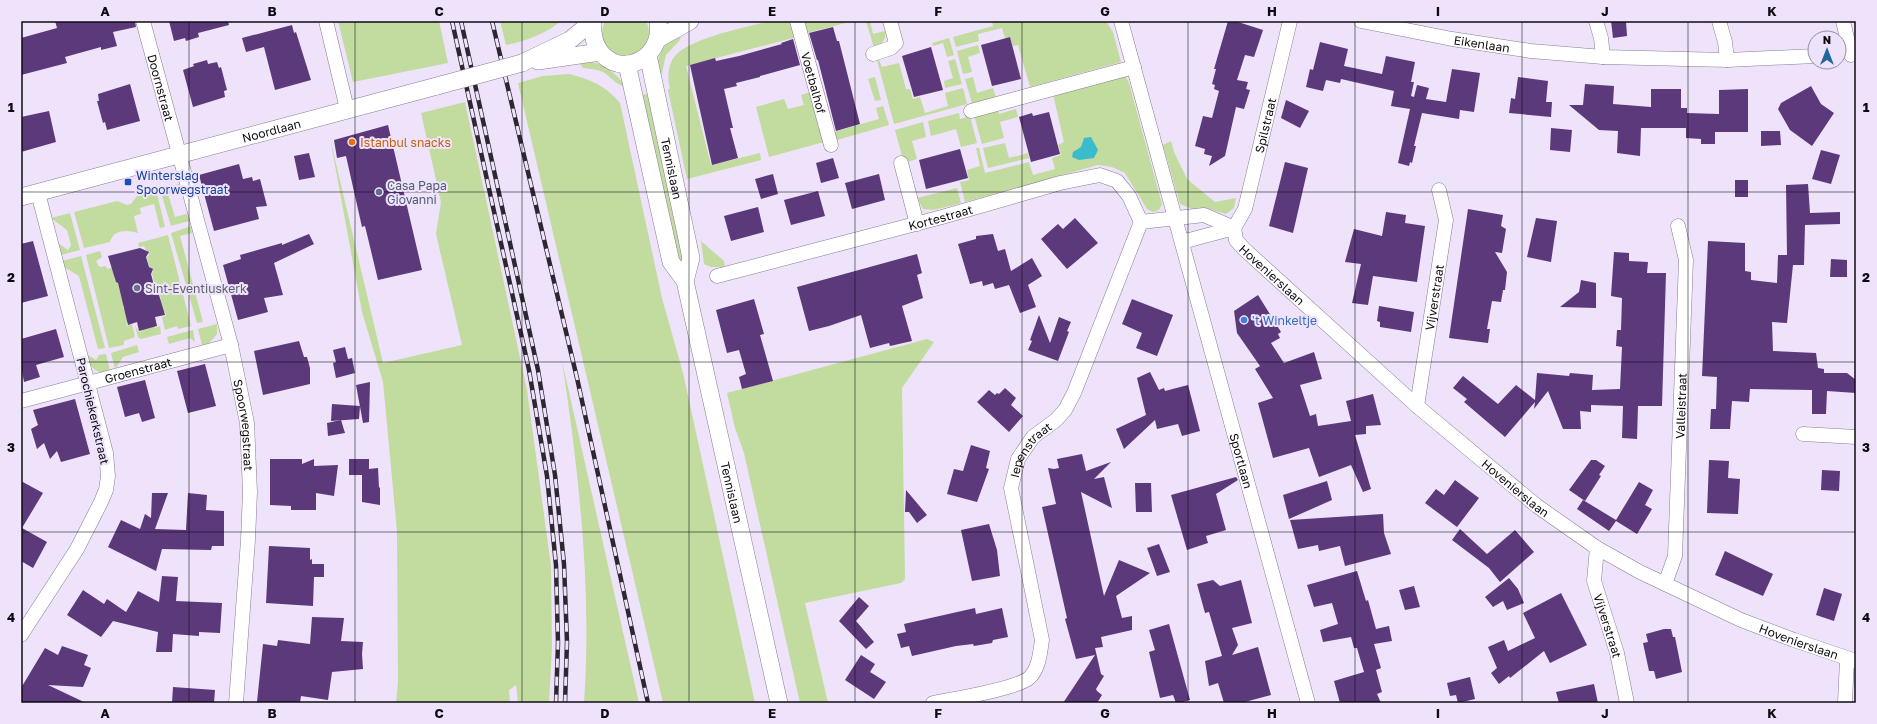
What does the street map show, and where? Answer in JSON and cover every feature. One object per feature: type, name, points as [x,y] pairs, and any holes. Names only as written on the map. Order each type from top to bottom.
[{"type":"street","name":"Doornstraat","points":[[143,21],[179,154]]},
{"type":"street","points":[[326,21],[347,109]]},
{"type":"street","points":[[600,52],[608,60],[619,64],[638,62],[648,55],[658,39],[660,32],[658,21]]},
{"type":"street","points":[[658,39],[690,21]]},
{"type":"street","name":"Voetbalhof","points":[[797,21],[831,145]]},
{"type":"street","points":[[873,54],[891,48],[896,43],[890,21]]},
{"type":"street","points":[[1121,21],[1176,218],[1141,222]]},
{"type":"street","name":"Spilstraat","points":[[1234,228],[1245,209],[1290,21]]},
{"type":"street","name":"Eikenlaan","points":[[1362,21],[1452,39],[1603,57],[1727,60],[1807,56]]},
{"type":"street","points":[[1596,21],[1601,38],[1603,57]]},
{"type":"street","points":[[1719,21],[1725,42],[1727,60]]},
{"type":"street","points":[[1843,21],[1849,55]]},
{"type":"street","name":"Noordlaan","points":[[522,63],[570,40],[592,22]]},
{"type":"street","name":"Noordlaan","points":[[21,197],[522,63],[600,52],[594,41],[592,22]]},
{"type":"street","name":"Tennislaan","points":[[648,55],[692,258],[685,281]]},
{"type":"street","name":"Tennislaan","points":[[628,64],[671,262],[685,281],[778,703]]},
{"type":"street","points":[[971,111],[1134,67]]},
{"type":"street","name":"Spoorwegstraat","points":[[179,154],[231,345],[247,423],[250,492],[236,703]]},
{"type":"street","points":[[901,164],[917,224]]},
{"type":"street","name":"Kortestraat","points":[[717,276],[917,224],[1060,183],[1100,175],[1117,181],[1128,196],[1141,222]]},
{"type":"street","name":"Vijverstraat","points":[[1417,406],[1446,220],[1439,190]]},
{"type":"street","name":"Parochiekerkstraat","points":[[21,635],[76,549],[106,490],[108,476],[106,453],[38,193]]},
{"type":"street","name":"Hovenierslaan","points":[[1176,218],[1204,215],[1234,228]]},
{"type":"street","name":"Sportlaan","points":[[1176,218],[1308,703]]},
{"type":"street","name":"Iepenstraat","points":[[933,703],[1006,688],[1029,678],[1040,659],[1042,640],[1011,488],[1018,459],[1033,437],[1056,420],[1065,410],[1074,393],[1141,222]]},
{"type":"street","name":"Valleistraat","points":[[1666,584],[1675,556],[1686,260],[1678,226]]},
{"type":"street","name":"Hovenierslaan","points":[[1182,242],[1234,228]]},
{"type":"street","name":"Hovenierslaan","points":[[1234,228],[1236,240],[1244,249],[1417,406],[1537,506],[1596,548],[1741,620],[1851,660]]},
{"type":"street","name":"Groenstraat","points":[[21,401],[231,345]]},
{"type":"street","points":[[1804,434],[1856,436]]},
{"type":"street","name":"Vijverstraat","points":[[1596,548],[1594,582],[1617,653],[1627,703]]},
{"type":"street","points":[[1845,703],[1851,660]]},
{"type":"green space","points":[[338,21],[439,21],[448,63],[353,82]]},
{"type":"green space","points":[[500,21],[561,21],[548,30],[535,36],[506,45]]},
{"type":"green space","points":[[605,21],[646,21],[649,36],[645,46],[637,53],[626,55],[614,53],[606,47],[602,36]]},
{"type":"green space","points":[[770,21],[792,21],[797,37],[686,66],[711,165],[760,153],[761,160],[687,179],[668,90],[670,88],[669,72],[673,59],[682,50],[693,44],[720,34]]},
{"type":"green space","points":[[803,21],[853,21],[807,33]]},
{"type":"green space","points":[[866,21],[870,21],[873,34],[885,31],[883,42],[874,48]]},
{"type":"green space","points":[[992,21],[1106,21],[1113,32],[1121,62],[1030,87],[1018,45],[1013,46],[1010,37],[1005,38],[1002,28],[978,34],[979,41],[956,47],[953,37],[993,26]]},
{"type":"green space","points":[[681,32],[680,40],[666,55],[661,77],[656,70],[663,48],[670,40]]},
{"type":"green space","points":[[949,38],[954,55],[947,57],[943,43],[933,46],[932,43]]},
{"type":"green space","points":[[978,45],[980,53],[968,57],[972,72],[963,74],[957,51]]},
{"type":"green space","points":[[955,59],[962,84],[945,88],[944,81],[953,78],[948,61]]},
{"type":"green space","points":[[877,60],[879,60],[882,67],[899,63],[906,89],[910,89],[913,99],[920,97],[925,113],[948,106],[945,93],[963,88],[967,104],[894,124]]},
{"type":"green space","points":[[588,61],[600,64],[610,70],[626,87],[617,83],[605,73],[594,69],[583,68],[578,62]]},
{"type":"green space","points":[[569,74],[603,87],[620,103],[662,298],[683,373],[755,703],[663,703],[518,83],[543,76]]},
{"type":"green space","points":[[875,77],[881,100],[875,101],[868,79]]},
{"type":"green space","points":[[973,77],[977,93],[993,88],[997,101],[973,107],[965,79]]},
{"type":"green space","points":[[1111,77],[1126,77],[1129,83],[1162,204],[1159,210],[1153,212],[1147,209],[1125,173],[1112,167],[1098,165],[965,202],[960,182],[969,180],[967,170],[980,166],[976,148],[979,148],[985,173],[1029,162],[1033,175],[1055,169],[1052,158],[1061,155],[1058,145],[1064,142],[1053,94]]},
{"type":"green space","points":[[811,92],[824,142],[769,157],[756,107],[784,99],[788,109],[804,105],[801,95]]},
{"type":"green space","points":[[649,93],[684,262],[678,262],[639,96]]},
{"type":"green space","points":[[465,102],[527,390],[551,566],[552,647],[549,703],[518,703],[516,685],[509,690],[510,703],[396,703],[398,682],[397,531],[383,382],[362,312],[330,138],[383,363],[462,345],[436,234],[441,202],[421,113]]},
{"type":"green space","points":[[883,106],[889,125],[837,140],[834,132],[879,119],[876,108]]},
{"type":"green space","points":[[997,108],[999,114],[1016,109],[1018,117],[1000,122],[1004,138],[982,144],[974,115]]},
{"type":"green space","points":[[959,113],[960,119],[970,116],[977,143],[961,147],[956,129],[931,136],[928,121]]},
{"type":"green space","points":[[923,122],[926,137],[912,141],[917,159],[904,163],[895,130]]},
{"type":"green space","points":[[1171,141],[1174,152],[1187,179],[1215,202],[1236,198],[1234,208],[1226,214],[1209,209],[1192,209],[1180,204],[1163,145]]},
{"type":"green space","points":[[1005,143],[1009,158],[1028,153],[1029,158],[988,168],[983,148]]},
{"type":"green space","points":[[179,184],[180,187],[167,191],[175,217],[187,214],[189,221],[171,226],[160,189]]},
{"type":"green space","points":[[957,188],[961,203],[934,210],[923,209],[917,198]]},
{"type":"green space","points":[[156,190],[165,227],[160,228],[154,204],[140,208],[141,214],[134,216],[138,233],[130,231],[121,232],[115,235],[110,242],[84,248],[74,212],[117,201],[127,205],[131,204],[137,196]]},
{"type":"green space","points":[[70,213],[80,250],[61,255],[58,243],[68,250],[71,245],[67,230],[51,218]]},
{"type":"green space","points":[[191,226],[192,233],[180,236],[203,322],[197,323],[171,233]]},
{"type":"green space","points":[[168,235],[191,326],[178,329],[177,326],[165,330],[162,317],[166,316],[165,312],[162,312],[159,301],[161,298],[157,292],[152,274],[153,271],[149,266],[147,257],[149,255],[144,246],[139,247],[138,243]]},
{"type":"green space","points":[[701,241],[724,261],[725,267],[711,267],[704,264]]},
{"type":"green space","points":[[100,251],[102,257],[96,261],[100,267],[106,266],[107,269],[114,267],[116,275],[114,278],[118,284],[123,302],[123,308],[125,310],[128,322],[126,323],[127,326],[132,324],[135,337],[124,341],[124,345],[109,348],[86,255]]},
{"type":"green space","points":[[81,256],[105,348],[98,349],[79,276],[64,267],[62,261]]},
{"type":"green space","points":[[154,323],[155,328],[160,326],[161,334],[141,339],[138,337],[135,326],[139,332],[142,331],[141,327]]},
{"type":"green space","points":[[217,324],[217,334],[209,343],[202,345],[198,329]]},
{"type":"green space","points":[[193,330],[195,342],[190,338],[169,344],[167,337]]},
{"type":"green space","points":[[927,339],[934,342],[902,388],[905,579],[901,583],[805,603],[828,703],[800,703],[744,453],[735,428],[727,393]]},
{"type":"green space","points":[[137,345],[139,352],[123,357],[115,369],[111,353]]},
{"type":"green space","points":[[86,354],[96,360],[99,355],[106,354],[110,371],[100,372],[94,369],[89,363]]},
{"type":"green space","points":[[562,361],[639,703],[584,703],[586,660],[585,574],[579,489]]},
{"type":"water","points":[[1091,137],[1098,150],[1094,158],[1079,160],[1072,157],[1073,152],[1081,147],[1084,138]]},
{"type":"building","points":[[55,21],[135,21],[136,27],[113,32],[117,46],[101,50],[101,47],[65,57],[67,63],[21,75],[21,38],[57,28]]},
{"type":"building","points":[[169,21],[228,21],[229,25],[198,33],[199,37],[186,41],[185,38],[174,41]]},
{"type":"building","points":[[1228,21],[1235,21],[1263,30],[1254,57],[1245,55],[1237,80],[1248,82],[1246,89],[1250,90],[1244,109],[1236,107],[1225,156],[1209,166],[1212,156],[1204,154],[1205,149],[1195,146],[1203,116],[1212,118],[1219,91],[1214,89],[1215,85],[1212,84],[1216,69],[1214,69]]},
{"type":"building","points":[[1611,21],[1626,21],[1627,36],[1613,38]]},
{"type":"building","points":[[292,25],[294,33],[296,32],[311,80],[275,90],[264,47],[246,52],[242,38]]},
{"type":"building","points":[[833,27],[837,41],[839,41],[860,124],[836,131],[818,60],[809,33]]},
{"type":"building","points":[[1010,37],[1021,79],[992,86],[981,45]]},
{"type":"building","points":[[793,39],[800,65],[736,83],[737,86],[724,89],[733,128],[730,128],[738,158],[712,165],[690,65],[715,58],[716,61],[739,56],[782,44],[781,43]]},
{"type":"building","points":[[1320,42],[1348,49],[1344,66],[1382,74],[1386,56],[1415,62],[1411,82],[1414,82],[1411,96],[1414,97],[1417,85],[1429,88],[1426,99],[1446,102],[1452,69],[1480,73],[1474,112],[1460,110],[1459,119],[1422,113],[1414,146],[1416,146],[1412,163],[1410,162],[1409,166],[1398,163],[1410,109],[1391,106],[1394,91],[1341,79],[1340,83],[1326,80],[1323,91],[1306,87],[1310,69],[1313,70]]},
{"type":"building","points":[[931,47],[943,90],[914,97],[902,56]]},
{"type":"building","points":[[207,60],[208,64],[217,62],[219,68],[221,67],[227,90],[224,91],[225,97],[193,107],[183,70],[194,66],[193,64]]},
{"type":"building","points":[[1518,77],[1548,81],[1546,102],[1552,102],[1551,117],[1509,113],[1511,98],[1515,99]]},
{"type":"building","points":[[130,84],[140,121],[107,130],[105,122],[103,123],[97,101],[99,101],[98,94]]},
{"type":"building","points":[[1585,84],[1614,86],[1613,104],[1651,107],[1651,89],[1681,89],[1681,108],[1687,108],[1687,113],[1719,114],[1719,90],[1748,89],[1748,132],[1715,132],[1715,144],[1701,144],[1701,139],[1686,138],[1686,128],[1641,128],[1640,156],[1617,153],[1618,131],[1599,130],[1569,105],[1583,105]]},
{"type":"building","points":[[1811,86],[1821,104],[1834,113],[1812,146],[1790,130],[1778,109],[1781,103]]},
{"type":"building","points":[[1286,100],[1309,111],[1300,128],[1281,118]]},
{"type":"building","points":[[49,111],[56,142],[21,152],[21,117]]},
{"type":"building","points":[[1049,112],[1060,154],[1031,162],[1019,117],[1032,113],[1033,116]]},
{"type":"building","name":"Casa Papa Giovanni","points":[[388,125],[422,270],[378,280],[365,226],[362,227],[346,156],[337,158],[334,140]]},
{"type":"building","points":[[1551,128],[1572,130],[1570,152],[1550,150]]},
{"type":"building","points":[[1761,131],[1780,131],[1781,145],[1761,146]]},
{"type":"building","points":[[960,149],[968,178],[926,189],[919,160]]},
{"type":"building","points":[[1821,150],[1840,155],[1831,184],[1812,179]]},
{"type":"building","points":[[309,153],[315,177],[299,180],[294,156]]},
{"type":"building","points":[[833,158],[839,178],[821,183],[816,163]]},
{"type":"building","points":[[1285,162],[1308,168],[1293,233],[1269,226]]},
{"type":"building","points":[[239,164],[243,179],[252,177],[253,181],[260,179],[267,206],[256,207],[259,219],[214,231],[199,175]]},
{"type":"building","points":[[773,174],[778,194],[761,199],[755,179]]},
{"type":"building","points":[[879,174],[885,200],[852,209],[845,183]]},
{"type":"building","points":[[1735,180],[1748,180],[1748,197],[1735,197]]},
{"type":"building","points":[[1808,184],[1810,213],[1840,212],[1840,224],[1805,225],[1804,265],[1793,265],[1787,323],[1772,322],[1773,351],[1816,353],[1818,368],[1824,369],[1824,373],[1847,373],[1856,380],[1856,393],[1827,391],[1826,414],[1812,414],[1812,390],[1750,389],[1749,402],[1732,401],[1730,429],[1710,429],[1711,409],[1716,409],[1717,377],[1702,376],[1708,241],[1745,243],[1745,271],[1751,272],[1751,280],[1777,283],[1778,255],[1787,255],[1786,185]]},
{"type":"building","points":[[818,191],[825,216],[791,225],[784,200]]},
{"type":"building","points":[[758,207],[764,232],[731,241],[724,216]]},
{"type":"building","points":[[1468,209],[1503,215],[1501,226],[1506,229],[1502,253],[1495,252],[1507,272],[1505,290],[1503,290],[1501,302],[1492,301],[1487,329],[1490,329],[1488,343],[1449,338]]},
{"type":"building","points":[[1386,212],[1406,215],[1405,223],[1425,226],[1417,282],[1373,276],[1368,305],[1352,303],[1361,264],[1345,262],[1354,229],[1382,236]]},
{"type":"building","points":[[1075,218],[1098,243],[1067,269],[1041,239],[1058,224],[1063,229]]},
{"type":"building","points":[[1536,218],[1557,221],[1551,262],[1527,257]]},
{"type":"building","points":[[309,234],[314,244],[274,263],[283,295],[264,298],[268,312],[238,320],[223,265],[241,259],[240,255],[282,243],[282,245]]},
{"type":"building","points":[[993,234],[998,251],[1005,249],[1011,271],[1032,258],[1042,276],[1028,285],[1036,307],[1020,313],[1009,285],[995,289],[993,283],[983,286],[982,281],[970,284],[958,244],[976,239],[976,236]]},
{"type":"building","points":[[33,241],[48,296],[21,303],[21,244]]},
{"type":"building","name":"Sint-Eventiuskerk","points":[[140,248],[149,252],[146,257],[149,267],[153,269],[151,274],[156,293],[159,295],[165,315],[155,317],[157,326],[139,331],[137,322],[128,325],[118,283],[116,282],[108,256]]},
{"type":"building","points":[[1614,252],[1629,253],[1629,261],[1648,262],[1647,273],[1666,273],[1662,406],[1638,406],[1637,439],[1622,438],[1623,406],[1591,405],[1591,412],[1580,411],[1581,429],[1563,429],[1548,391],[1534,409],[1535,402],[1505,437],[1464,402],[1467,399],[1453,388],[1463,376],[1498,404],[1516,385],[1535,400],[1537,373],[1569,376],[1570,373],[1593,375],[1592,390],[1620,389],[1622,347],[1616,346],[1617,330],[1621,330],[1622,298],[1611,296]]},
{"type":"building","points":[[917,254],[922,273],[917,275],[923,298],[902,306],[912,341],[890,346],[889,343],[870,348],[861,315],[809,331],[797,287]]},
{"type":"building","points":[[1831,259],[1847,260],[1847,277],[1830,277]]},
{"type":"building","points":[[1581,280],[1596,283],[1596,308],[1560,307],[1579,292]]},
{"type":"building","points":[[1258,295],[1281,332],[1278,334],[1280,338],[1271,343],[1284,363],[1314,352],[1322,379],[1300,385],[1310,416],[1316,414],[1318,426],[1351,421],[1346,401],[1373,394],[1381,425],[1366,426],[1366,434],[1355,435],[1371,489],[1363,492],[1351,465],[1319,477],[1309,448],[1273,458],[1258,403],[1273,398],[1255,369],[1260,366],[1237,333],[1234,311]]},
{"type":"building","points":[[754,299],[764,334],[760,335],[773,381],[742,389],[739,377],[746,374],[739,350],[727,353],[716,310]]},
{"type":"building","points":[[1132,299],[1173,315],[1157,356],[1136,348],[1142,333],[1122,324]]},
{"type":"building","points":[[1379,306],[1414,312],[1411,332],[1380,327],[1380,322],[1377,321]]},
{"type":"building","points":[[1039,315],[1050,343],[1059,317],[1071,322],[1067,331],[1069,332],[1058,361],[1028,350]]},
{"type":"building","points":[[56,329],[64,357],[36,365],[40,377],[24,382],[21,365],[21,339]]},
{"type":"building","points":[[299,341],[304,357],[307,357],[310,368],[310,384],[263,395],[254,351]]},
{"type":"building","points":[[345,347],[348,359],[352,358],[355,373],[336,378],[333,363],[336,362],[333,350]]},
{"type":"building","points":[[205,364],[216,406],[188,413],[177,371]]},
{"type":"building","points":[[1150,372],[1159,390],[1164,388],[1165,391],[1188,385],[1200,431],[1182,436],[1178,424],[1157,429],[1155,420],[1124,449],[1116,429],[1146,415],[1137,378]]},
{"type":"building","points":[[145,380],[155,418],[142,422],[139,413],[125,417],[117,387]]},
{"type":"building","points":[[370,382],[369,422],[363,423],[356,385]]},
{"type":"building","points":[[1005,388],[1016,398],[1011,405],[1023,416],[1009,432],[977,402],[989,390],[995,395],[997,393],[999,394]]},
{"type":"building","points":[[75,399],[90,454],[61,462],[57,451],[50,459],[44,443],[37,449],[31,429],[38,425],[33,410]]},
{"type":"building","points":[[332,404],[360,406],[359,419],[331,421]]},
{"type":"building","points":[[341,420],[345,433],[328,436],[327,423]]},
{"type":"building","points":[[971,445],[990,451],[986,468],[989,469],[977,502],[947,494],[954,469],[963,471]]},
{"type":"building","points":[[1082,454],[1086,471],[1111,462],[1094,479],[1104,477],[1112,508],[1081,492],[1104,596],[1119,560],[1150,573],[1116,596],[1122,618],[1132,616],[1132,630],[1101,637],[1103,647],[1095,648],[1101,674],[1104,676],[1096,689],[1102,695],[1097,703],[1063,703],[1095,655],[1076,659],[1065,619],[1067,618],[1042,507],[1056,504],[1048,468],[1059,468],[1057,459]]},
{"type":"building","points":[[270,459],[302,459],[302,464],[314,459],[314,466],[338,465],[334,496],[316,493],[316,510],[291,510],[291,506],[270,505]]},
{"type":"building","points":[[349,459],[369,459],[369,469],[378,468],[380,505],[362,502],[362,475],[349,475]]},
{"type":"building","points":[[1591,460],[1596,460],[1605,466],[1599,475],[1601,476],[1585,501],[1569,490]]},
{"type":"building","points":[[1709,460],[1729,461],[1728,478],[1740,479],[1738,514],[1707,513]]},
{"type":"building","points":[[1822,470],[1840,471],[1839,491],[1821,490]]},
{"type":"building","points":[[1236,477],[1238,480],[1216,494],[1226,530],[1206,536],[1208,543],[1187,550],[1171,495]]},
{"type":"building","points":[[1455,480],[1479,498],[1457,527],[1425,503],[1436,489],[1444,495]]},
{"type":"building","points":[[21,481],[43,493],[22,528],[47,542],[33,568],[21,561]]},
{"type":"building","points":[[1327,481],[1332,500],[1289,519],[1283,495]]},
{"type":"building","points":[[1639,482],[1653,490],[1645,505],[1652,509],[1637,534],[1616,521],[1609,531],[1577,509],[1583,500],[1616,520]]},
{"type":"building","points":[[1135,483],[1151,483],[1152,512],[1136,512]]},
{"type":"building","points":[[906,490],[927,515],[917,523],[909,512],[905,512]]},
{"type":"building","points":[[152,493],[168,493],[155,529],[186,530],[188,493],[207,495],[206,510],[224,511],[224,546],[212,546],[211,550],[162,549],[156,571],[108,547],[121,520],[140,529],[145,514],[151,518]]},
{"type":"building","points":[[1383,514],[1384,533],[1391,554],[1345,566],[1340,546],[1319,551],[1318,545],[1298,549],[1290,520]]},
{"type":"building","points":[[989,524],[997,550],[1000,576],[972,581],[961,530]]},
{"type":"building","points":[[1460,529],[1487,554],[1515,530],[1534,552],[1500,582],[1489,568],[1452,540]]},
{"type":"building","points":[[1159,544],[1170,572],[1157,576],[1147,548]]},
{"type":"building","points":[[269,546],[310,548],[310,560],[312,559],[312,564],[324,564],[324,577],[314,577],[313,606],[266,603]]},
{"type":"building","points":[[1725,551],[1773,574],[1763,596],[1715,575]]},
{"type":"building","points":[[1357,571],[1366,601],[1368,600],[1376,629],[1389,626],[1392,641],[1374,644],[1381,668],[1376,670],[1382,692],[1377,694],[1381,703],[1340,703],[1334,681],[1364,672],[1357,648],[1354,648],[1351,637],[1323,642],[1320,630],[1338,624],[1332,603],[1314,607],[1307,585]]},
{"type":"building","points":[[162,576],[178,577],[176,601],[222,603],[220,633],[199,632],[199,636],[173,634],[172,652],[156,652],[158,632],[113,621],[101,637],[67,615],[83,590],[104,604],[107,599],[126,612],[138,591],[159,602]]},
{"type":"building","points":[[1509,578],[1518,589],[1524,603],[1507,610],[1503,601],[1493,607],[1485,597]]},
{"type":"building","points":[[1213,580],[1220,586],[1241,580],[1252,623],[1232,628],[1238,645],[1232,655],[1258,647],[1271,695],[1241,703],[1224,703],[1218,683],[1209,686],[1205,661],[1222,656],[1209,612],[1205,613],[1197,584]]},
{"type":"building","points":[[1414,586],[1420,607],[1405,610],[1399,590]]},
{"type":"building","points":[[1824,588],[1842,594],[1834,621],[1816,615]]},
{"type":"building","points":[[1561,593],[1587,645],[1550,663],[1544,651],[1510,678],[1509,676],[1499,684],[1491,673],[1497,668],[1488,647],[1504,640],[1508,651],[1535,638],[1523,613]]},
{"type":"building","points":[[859,597],[869,606],[856,621],[874,642],[866,649],[839,621]]},
{"type":"building","points":[[975,608],[976,614],[1002,608],[1008,637],[993,640],[992,643],[974,646],[973,644],[956,646],[912,656],[909,646],[901,648],[897,634],[906,632],[904,624]]},
{"type":"building","points":[[312,617],[344,618],[341,641],[363,642],[363,669],[332,672],[328,700],[301,696],[300,703],[257,702],[263,644],[277,646],[278,640],[310,644]]},
{"type":"building","points":[[1169,624],[1190,700],[1179,703],[1176,703],[1173,695],[1160,698],[1149,652],[1155,650],[1149,630]]},
{"type":"building","points":[[1664,629],[1671,629],[1673,637],[1675,637],[1682,672],[1656,679],[1654,671],[1649,671],[1643,643],[1648,642],[1646,634]]},
{"type":"building","points":[[62,646],[88,655],[84,665],[91,668],[83,687],[48,685],[86,703],[21,703],[21,688],[45,648],[58,655]]},
{"type":"building","points":[[861,655],[875,664],[870,672],[886,682],[874,699],[845,680]]},
{"type":"building","points":[[1470,677],[1475,699],[1458,703],[1456,695],[1450,696],[1447,683]]},
{"type":"building","points":[[1594,684],[1598,703],[1559,703],[1556,692]]},
{"type":"building","points":[[173,687],[215,690],[214,703],[172,703]]},
{"type":"railway","points":[[452,21],[529,370],[547,476],[556,565],[558,643],[556,703]]},
{"type":"railway","points":[[461,21],[538,370],[555,475],[564,564],[567,642],[565,703]]},
{"type":"railway","points":[[492,21],[577,378],[648,703]]},
{"type":"place","name":"Istanbul snacks","points":[[352,142]]},
{"type":"place","name":"Winterslag Spoorwegstraat","points":[[128,182]]},
{"type":"place","name":"Casa Papa Giovanni","points":[[379,192]]},
{"type":"place","name":"Sint-Eventiuskerk","points":[[137,288]]},
{"type":"place","name":"'t Winkeltje","points":[[1244,320]]}]
